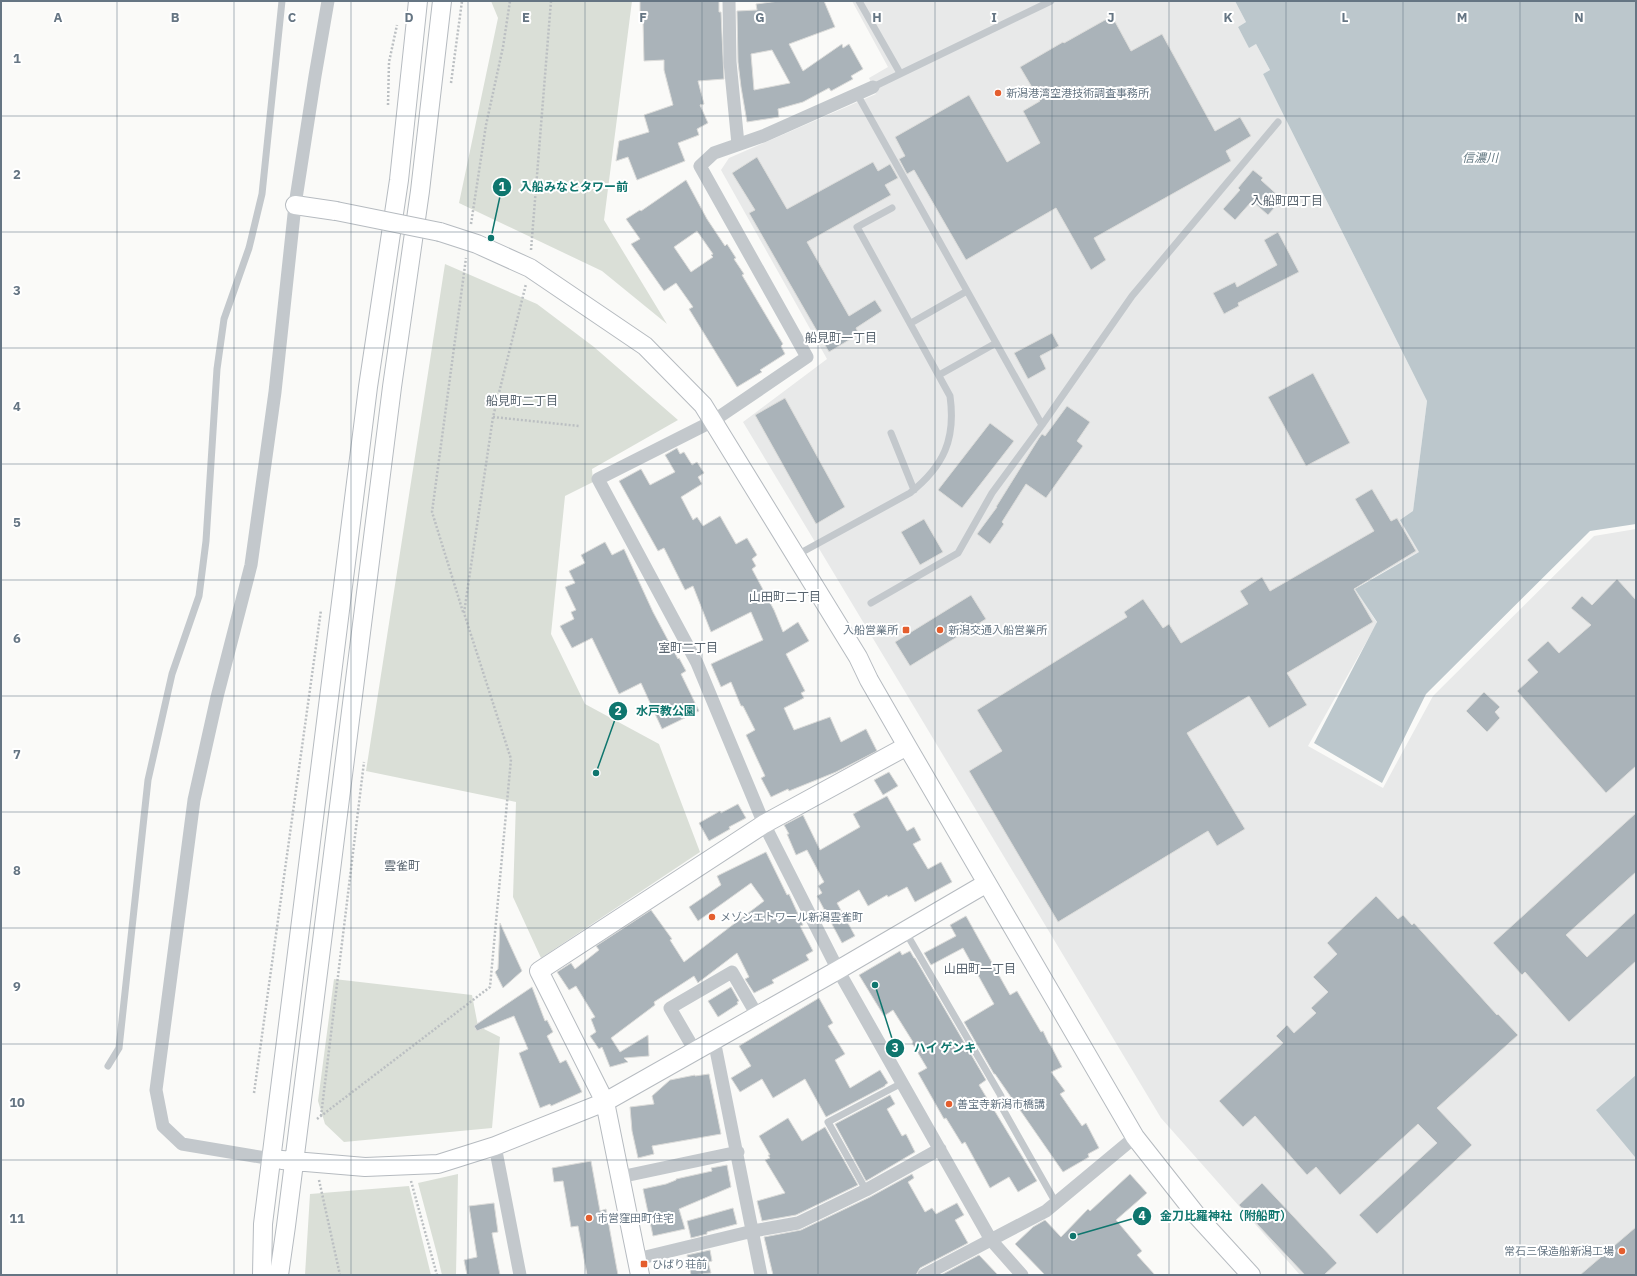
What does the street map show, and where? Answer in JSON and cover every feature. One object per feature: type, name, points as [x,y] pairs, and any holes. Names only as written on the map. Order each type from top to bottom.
[{"type":"street","points":[[328,1],[314,76],[295,205],[275,392],[251,565],[217,697],[194,800],[156,1090],[163,1126],[182,1144],[272,1159],[315,1164],[365,1167],[438,1164],[495,1146],[606,1102],[987,883]]},
{"type":"street","points":[[262,1275],[264,1224],[368,387],[398,180],[418,1]]},
{"type":"street","points":[[279,1275],[392,387],[420,191],[442,1]]},
{"type":"street","points":[[728,1],[730,62],[738,144]]},
{"type":"street","points":[[873,87],[763,136],[714,154],[700,166],[807,356],[713,421],[598,479],[696,663],[764,824],[838,970],[991,1240],[1022,1275]]},
{"type":"street","points":[[295,205],[336,210],[440,232],[468,241],[530,268],[646,346],[703,405],[858,657],[869,680],[907,746],[1135,1137],[1198,1217],[1251,1275]]},
{"type":"street","points":[[907,746],[764,824],[540,971],[606,1102],[639,1267],[753,1231],[798,1223],[866,1190],[940,1150]]},
{"type":"street","points":[[695,1051],[670,1008],[732,972],[757,1015]]},
{"type":"street","points":[[714,1040],[738,1152],[761,1275]]},
{"type":"street","points":[[924,1275],[1046,1211],[1135,1137]]},
{"type":"street","points":[[495,1146],[520,1275]]},
{"type":"street","points":[[620,1177],[738,1152]]},
{"type":"lane","points":[[108,1066],[119,1048],[148,780],[172,674],[199,596],[206,541],[217,370],[224,319],[249,248],[262,194],[282,1]]},
{"type":"lane","points":[[859,1],[900,73]]},
{"type":"lane","points":[[873,87],[1051,1]]},
{"type":"lane","points":[[857,94],[1042,425]]},
{"type":"lane","points":[[871,603],[958,553],[992,493],[1042,425],[1132,296],[1278,122]]},
{"type":"lane","points":[[795,556],[887,506],[926,481],[944,454],[949,440],[952,411],[950,396],[857,227],[892,208]]},
{"type":"lane","points":[[911,323],[968,291]]},
{"type":"lane","points":[[939,375],[996,343]]},
{"type":"lane","points":[[891,433],[914,490]]},
{"type":"lane","points":[[905,931],[1001,1096],[1000,1104],[1056,1203]]},
{"type":"lane","points":[[866,1190],[828,1122],[902,1083]]},
{"type":"path","points":[[298,1134],[490,987],[511,759],[432,512],[468,241],[486,125],[503,47],[510,1]]},
{"type":"path","points":[[464,613],[493,417],[530,268],[551,1]]},
{"type":"path","points":[[493,417],[579,426]]},
{"type":"path","points":[[315,1164],[340,1275]]},
{"type":"path","points":[[406,1165],[437,1275]]},
{"type":"shaded area","points":[[491,1],[632,1],[604,220],[667,324],[602,271],[459,203],[498,18]]},
{"type":"shaded area","points":[[852,1],[1235,1],[1246,22],[1238,27],[1249,47],[1256,44],[1270,70],[1263,74],[1427,401],[1413,511],[1419,552],[1355,588],[1377,623],[1308,746],[1383,788],[1433,696],[1594,536],[1636,529],[1636,1275],[1300,1275],[1161,1118],[743,422],[827,359],[721,170],[729,158],[876,94],[869,78],[888,67]]},
{"type":"shaded area","points":[[445,264],[537,304],[594,347],[678,420],[592,469],[593,482],[565,496],[551,634],[585,704],[659,744],[700,852],[541,958],[513,897],[516,802],[366,771]]},
{"type":"shaded area","points":[[334,979],[472,995],[478,1026],[500,1037],[492,1128],[344,1142],[325,1124],[318,1101]]},
{"type":"shaded area","points":[[458,1174],[456,1275],[442,1275],[418,1183]]},
{"type":"shaded area","points":[[409,1186],[431,1275],[305,1275],[310,1194]]},
{"type":"water","name":"信濃川","points":[[1235,1],[1636,1],[1636,524],[1590,531],[1426,694],[1382,783],[1314,743],[1377,622],[1355,589],[1419,552],[1400,520],[1413,511],[1427,401],[1263,74],[1270,70],[1256,44],[1249,48],[1238,27],[1246,22]]},
{"type":"water","points":[[1636,1075],[1636,1157],[1635,1157],[1596,1110]]},
{"type":"building","points":[[640,1],[719,1],[719,12],[721,12],[724,79],[698,81],[704,104],[700,105],[708,123],[697,129],[699,135],[678,143],[685,161],[637,180],[628,157],[616,161],[619,141],[649,132],[644,115],[673,105],[664,70],[664,60],[644,61],[643,21],[640,21]]},
{"type":"building","points":[[779,1],[824,1],[835,27],[789,44],[803,71],[842,44],[843,48],[849,44],[863,69],[851,76],[853,79],[831,91],[829,88],[803,102],[778,109],[779,117],[747,122],[738,62],[737,11],[757,10],[756,4]],"holes":[[[772,50],[790,83],[754,90],[751,54]]]},
{"type":"building","points":[[1112,16],[1131,51],[1162,34],[1215,131],[1240,117],[1251,136],[1226,151],[1231,161],[1094,238],[1106,260],[1091,270],[1056,208],[966,260],[914,170],[907,174],[899,159],[905,156],[895,137],[969,95],[1007,162],[1040,143],[1023,111],[1040,101],[1020,67]]},
{"type":"building","points":[[757,157],[787,209],[873,162],[878,171],[890,164],[898,178],[885,185],[891,195],[807,242],[849,316],[875,300],[882,311],[856,328],[859,334],[829,352],[749,213],[755,210],[732,173]]},
{"type":"building","points":[[1253,170],[1263,178],[1261,180],[1282,199],[1268,215],[1252,201],[1235,220],[1223,209],[1240,190],[1238,188]]},
{"type":"building","points":[[686,180],[707,219],[725,246],[727,244],[736,258],[734,259],[744,274],[742,275],[783,344],[781,346],[785,354],[760,370],[762,372],[737,387],[689,309],[693,307],[676,283],[664,291],[631,244],[640,239],[626,219],[640,210],[641,211]],"holes":[[[697,231],[713,254],[711,255],[713,257],[691,272],[674,247]]]},
{"type":"building","points":[[1278,232],[1299,272],[1238,303],[1239,306],[1224,314],[1213,293],[1235,282],[1237,287],[1277,265],[1264,240]]},
{"type":"building","points":[[1052,333],[1059,346],[1040,356],[1046,369],[1028,379],[1014,353]]},
{"type":"building","points":[[1313,373],[1350,443],[1306,466],[1268,397]]},
{"type":"building","points":[[785,398],[845,507],[816,524],[755,415]]},
{"type":"building","points":[[1067,406],[1090,422],[1077,441],[1083,446],[1046,498],[1026,484],[1002,522],[1004,524],[990,544],[977,534],[997,507],[1039,438],[1042,434],[1045,436]]},
{"type":"building","points":[[990,423],[1014,441],[962,508],[938,490]]},
{"type":"building","points":[[677,448],[680,454],[684,452],[692,465],[697,462],[704,473],[698,477],[702,484],[681,497],[693,520],[697,517],[703,526],[720,516],[736,544],[747,538],[757,555],[752,559],[756,566],[752,569],[774,610],[783,632],[798,622],[809,641],[786,654],[805,691],[801,693],[804,698],[784,708],[794,730],[830,717],[841,742],[866,729],[877,751],[836,772],[789,791],[788,789],[771,797],[761,778],[765,776],[746,735],[755,730],[743,706],[741,706],[731,682],[721,687],[711,664],[763,640],[751,612],[711,632],[693,586],[685,590],[664,548],[658,551],[619,481],[641,469],[650,485],[675,472],[665,455]]},
{"type":"building","points":[[1372,489],[1391,521],[1397,518],[1416,551],[1354,589],[1373,622],[1287,673],[1307,705],[1269,728],[1249,696],[1187,733],[1245,829],[1217,846],[1208,831],[1058,922],[969,771],[1002,751],[977,710],[1127,617],[1124,612],[1143,599],[1163,628],[1169,624],[1181,643],[1248,604],[1240,591],[1262,577],[1270,591],[1374,531],[1355,499]]},
{"type":"building","points":[[924,519],[943,552],[920,565],[901,532]]},
{"type":"building","points":[[605,542],[612,555],[624,549],[653,612],[686,671],[681,674],[699,711],[662,729],[641,683],[619,694],[592,638],[572,648],[560,626],[574,619],[571,612],[576,610],[565,587],[575,583],[569,571],[585,563],[581,555]]},
{"type":"building","points":[[1617,579],[1636,600],[1636,766],[1606,793],[1517,691],[1538,672],[1527,660],[1548,641],[1559,653],[1591,625],[1571,608],[1582,596],[1592,605]]},
{"type":"building","name":"新潟交通入船営業所","points":[[971,595],[986,619],[910,666],[895,642]]},
{"type":"building","points":[[1484,692],[1500,707],[1495,712],[1500,718],[1487,732],[1466,711]]},
{"type":"building","points":[[889,772],[898,786],[883,795],[874,780]]},
{"type":"building","points":[[887,796],[907,831],[914,827],[921,840],[913,844],[928,869],[941,862],[952,882],[915,902],[907,887],[888,897],[887,895],[868,906],[859,890],[837,903],[855,936],[842,943],[817,896],[822,893],[818,886],[824,882],[807,850],[796,855],[787,834],[789,834],[784,825],[803,815],[820,850],[860,827],[853,814]]},
{"type":"building","points":[[738,804],[746,818],[729,827],[730,829],[709,841],[699,823],[720,811],[721,813]]},
{"type":"building","points":[[1636,813],[1636,872],[1566,935],[1587,957],[1636,912],[1636,961],[1569,1022],[1525,972],[1522,975],[1493,943]]},
{"type":"building","points":[[766,852],[787,895],[789,894],[803,925],[800,926],[813,951],[806,955],[809,960],[772,980],[774,983],[754,993],[745,979],[749,977],[737,953],[698,983],[694,976],[654,1002],[655,1005],[611,1038],[620,1052],[648,1035],[649,1056],[624,1058],[628,1062],[610,1067],[602,1047],[599,1049],[590,1036],[596,1032],[591,1019],[595,1017],[576,986],[569,990],[557,972],[571,963],[575,969],[599,950],[596,946],[651,910],[672,939],[670,940],[684,962],[764,901],[751,883],[698,921],[689,907],[721,885],[717,876]]},
{"type":"building","points":[[1376,896],[1398,919],[1403,915],[1412,925],[1414,923],[1497,1015],[1498,1014],[1518,1035],[1437,1108],[1472,1145],[1377,1234],[1359,1215],[1437,1143],[1418,1124],[1340,1195],[1316,1167],[1307,1175],[1255,1116],[1243,1127],[1219,1101],[1283,1043],[1276,1036],[1287,1025],[1294,1033],[1316,1013],[1311,1008],[1328,992],[1313,977],[1337,954],[1327,943]]},
{"type":"building","points":[[966,916],[1010,995],[1017,991],[1041,1032],[1043,1031],[1062,1067],[1051,1072],[1065,1091],[1060,1094],[1082,1126],[1086,1123],[1099,1148],[1088,1154],[1089,1157],[1063,1172],[994,1074],[964,1022],[994,1004],[963,948],[931,965],[924,953],[956,936],[950,925]]},
{"type":"building","points":[[500,923],[522,971],[503,988],[495,972],[498,969]]},
{"type":"building","points":[[900,951],[902,955],[910,951],[915,958],[986,1080],[979,1085],[1037,1181],[1018,1192],[1009,1177],[990,1188],[965,1142],[962,1144],[946,1118],[944,1119],[918,1073],[927,1068],[912,1043],[913,1042],[893,1010],[884,1016],[859,975]]},
{"type":"building","points":[[532,987],[545,1021],[547,1020],[553,1032],[547,1036],[560,1063],[566,1060],[582,1092],[551,1106],[550,1104],[540,1108],[519,1053],[528,1049],[514,1016],[477,1031],[474,1026]]},
{"type":"building","points":[[731,987],[739,1001],[737,1002],[738,1004],[718,1017],[708,1001]]},
{"type":"building","points":[[819,998],[833,1023],[828,1026],[845,1054],[835,1060],[850,1088],[880,1070],[888,1083],[826,1117],[805,1079],[773,1098],[762,1079],[740,1092],[731,1078],[751,1066],[739,1046]]},
{"type":"building","points":[[709,1074],[721,1134],[652,1146],[654,1154],[638,1158],[632,1131],[630,1107],[654,1104],[652,1096],[670,1080]]},
{"type":"building","points":[[890,1095],[895,1104],[887,1109],[902,1136],[906,1134],[915,1152],[866,1181],[835,1124]]},
{"type":"building","points":[[788,1118],[802,1141],[825,1127],[858,1185],[796,1215],[762,1221],[757,1201],[785,1193],[765,1160],[770,1158],[768,1155],[770,1155],[759,1136]]},
{"type":"building","name":"市営窪田町住宅","points":[[591,1161],[600,1211],[606,1209],[618,1275],[587,1275],[578,1226],[571,1227],[563,1181],[554,1182],[552,1168]]},
{"type":"building","points":[[727,1165],[731,1187],[679,1209],[685,1229],[653,1236],[643,1189],[666,1184],[676,1179],[712,1171],[711,1168]]},
{"type":"building","points":[[912,1174],[914,1178],[908,1182],[925,1212],[932,1208],[936,1214],[957,1203],[964,1215],[955,1220],[968,1243],[920,1268],[916,1275],[773,1275],[764,1237],[801,1230],[870,1197]]},
{"type":"building","points":[[1130,1174],[1147,1193],[1116,1220],[1142,1251],[1137,1255],[1155,1275],[1045,1275],[1015,1244],[1033,1227],[1045,1220],[1061,1237],[1088,1209],[1090,1211]]},
{"type":"building","points":[[1262,1183],[1337,1263],[1324,1275],[1305,1275],[1239,1205]]},
{"type":"building","points":[[494,1203],[498,1232],[492,1233],[500,1275],[467,1275],[464,1260],[477,1257],[469,1206]]},
{"type":"building","points":[[733,1208],[737,1224],[691,1238],[687,1221]]},
{"type":"building","name":"常石三保造船新潟工場","points":[[1636,1227],[1636,1275],[1580,1275]]},
{"type":"building","points":[[710,1250],[712,1261],[708,1262],[711,1273],[691,1275],[687,1255]]},
{"type":"building","points":[[979,1255],[998,1275],[941,1275]]},
{"type":"place","name":"新潟港湾空港技術調査事務所","points":[[998,93]]},
{"type":"place","name":"入船みなとタワー前","points":[[491,238]]},
{"type":"place","name":"入船営業所","points":[[906,630]]},
{"type":"place","name":"新潟交通入船営業所","points":[[940,630]]},
{"type":"place","name":"水戸教公園","points":[[596,773]]},
{"type":"place","name":"メゾンエトワール新潟雲雀町","points":[[712,917]]},
{"type":"place","name":"ハイ ゲンキ","points":[[875,985]]},
{"type":"place","name":"善宝寺新潟市橋講","points":[[949,1104]]},
{"type":"place","name":"市営窪田町住宅","points":[[589,1218]]},
{"type":"place","name":"金刀比羅神社（附船町）","points":[[1073,1236]]},
{"type":"place","name":"常石三保造船新潟工場","points":[[1622,1251]]},
{"type":"place","name":"ひばり荘前","points":[[644,1264]]},
{"type":"district","name":"入船町四丁目","points":[[1287,201]]},
{"type":"district","name":"船見町一丁目","points":[[841,338]]},
{"type":"district","name":"船見町二丁目","points":[[522,401]]},
{"type":"district","name":"山田町二丁目","points":[[785,597]]},
{"type":"district","name":"室町二丁目","points":[[688,648]]},
{"type":"district","name":"雲雀町","points":[[402,866]]},
{"type":"district","name":"山田町一丁目","points":[[980,969]]}]
